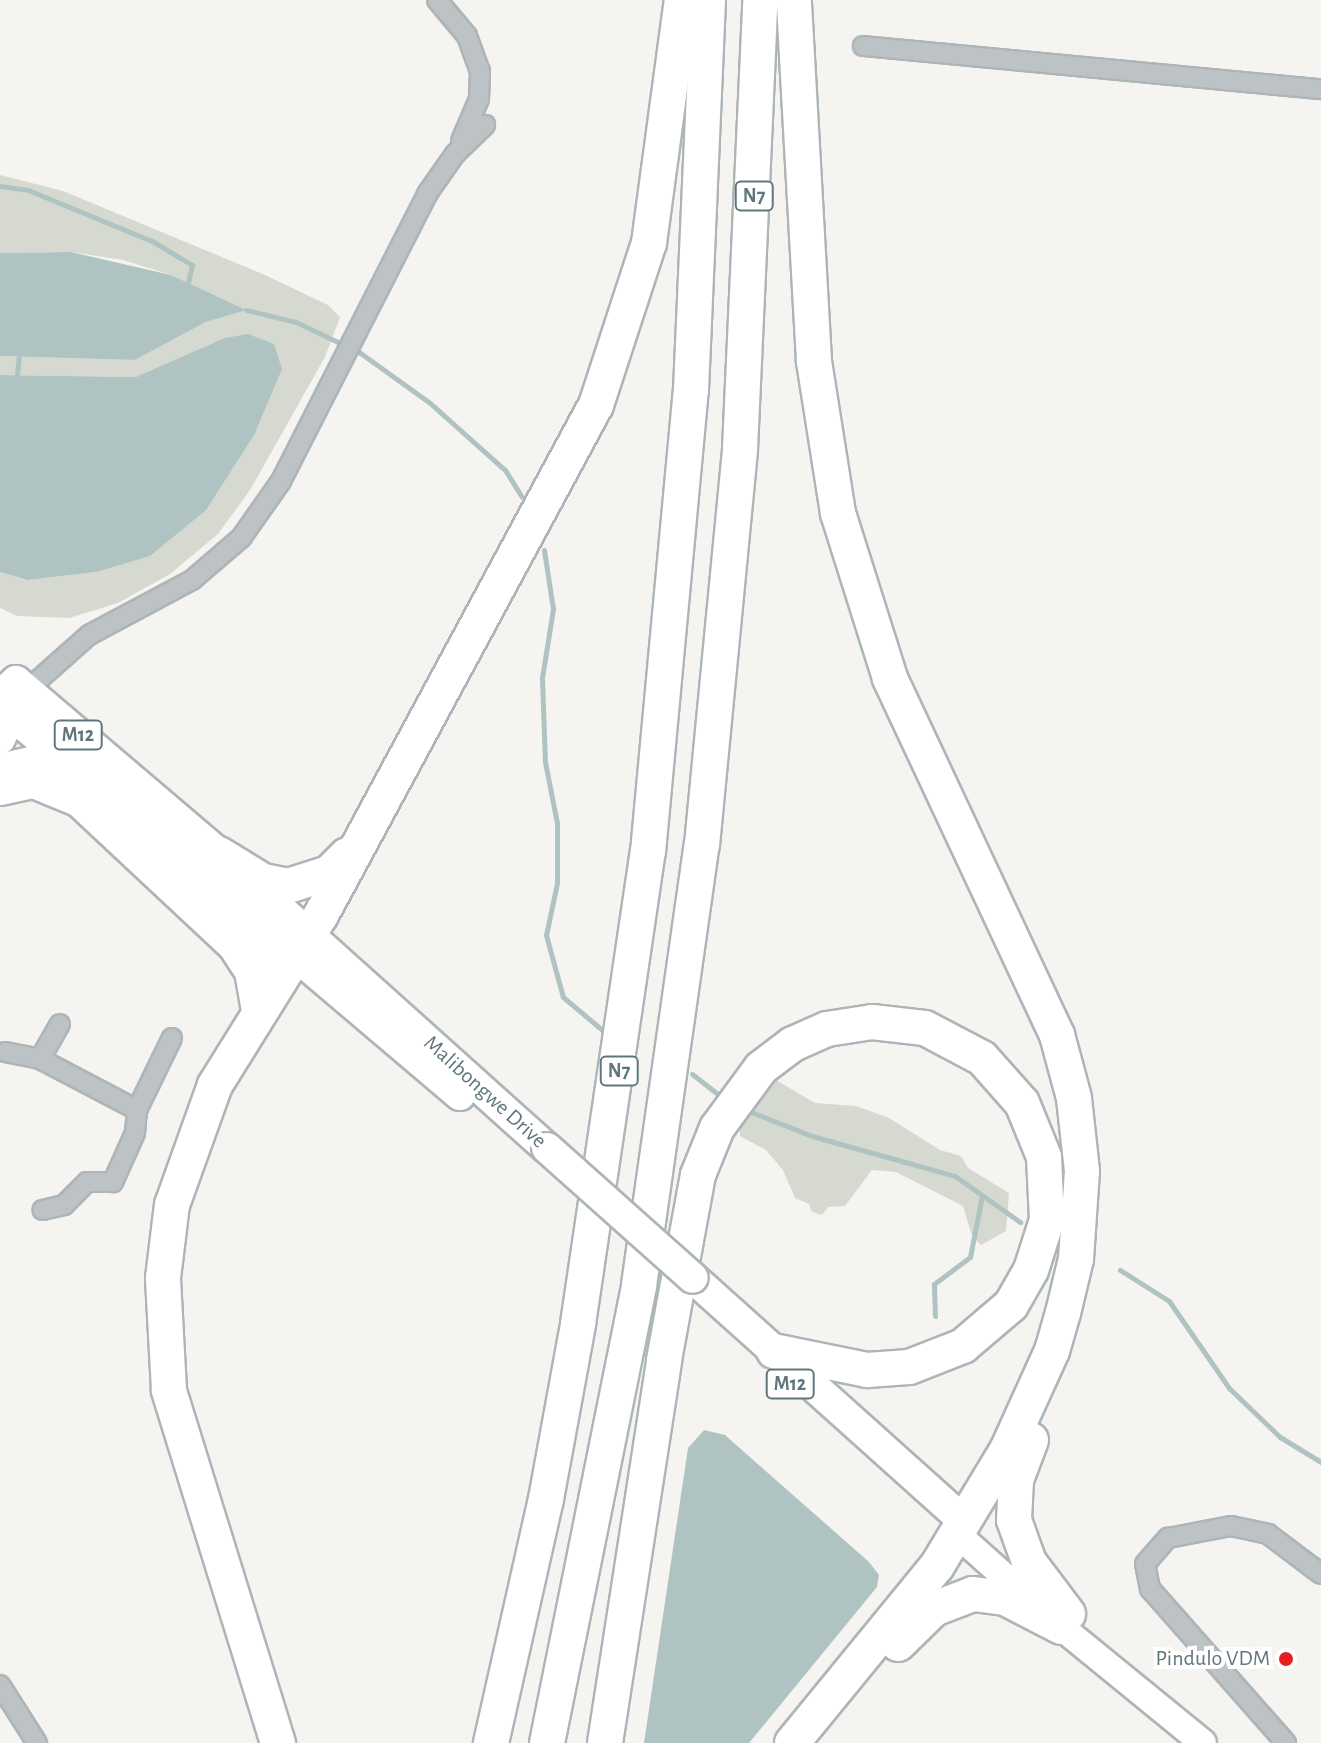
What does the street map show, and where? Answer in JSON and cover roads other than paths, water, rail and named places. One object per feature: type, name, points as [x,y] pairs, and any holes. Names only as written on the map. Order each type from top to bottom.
[{"type":"highway","points":[[278,1743],[169,1390],[164,1314],[165,1244],[172,1205],[199,1121],[242,1042],[304,945],[362,841],[580,439],[610,370],[655,214],[682,0]]},
{"type":"highway","name":"N7","points":[[491,1743],[557,1441],[617,1082],[661,736],[691,390],[708,0]]},
{"type":"highway","name":"N7","points":[[547,1743],[619,1399],[669,1094],[714,743],[744,391],[760,0]]},
{"type":"highway","points":[[794,0],[814,361],[841,525],[890,678],[1044,1001],[1074,1098],[1082,1171],[1079,1232],[1052,1351],[1050,1385],[1016,1480],[1014,1520],[1029,1562],[1064,1621]]},
{"type":"highway","points":[[0,788],[34,781],[80,800],[235,945],[252,971],[258,1005]]},
{"type":"highway","points":[[219,854],[263,881],[288,886],[329,873],[362,841]]},
{"type":"highway","points":[[222,890],[268,970],[258,1005],[242,1042]]},
{"type":"highway","points":[[605,1743],[698,1175],[717,1128],[761,1068],[793,1044],[827,1029],[872,1022],[925,1028],[982,1058],[1022,1103],[1044,1157],[1047,1220],[1031,1270],[1011,1305],[963,1346],[909,1367],[867,1370],[774,1351]]},
{"type":"highway","points":[[793,1743],[937,1566],[1007,1450],[1052,1351]]},
{"type":"highway","points":[[793,1743],[921,1620],[953,1599],[995,1595],[1064,1621]]},
{"type":"main road","name":"Malibongwe Drive","points":[[12,695],[100,789],[222,890],[304,945]]},
{"type":"main road","name":"Malibongwe Drive","points":[[12,695],[219,854],[304,945],[691,1286],[890,1474],[961,1528]]},
{"type":"main road","points":[[0,769],[34,761],[100,789]]},
{"type":"main road","name":"Malibongwe Drive","points":[[691,1286],[774,1351],[961,1528]]},
{"type":"main road","name":"M12","points":[[961,1528],[1203,1743]]},
{"type":"street","points":[[437,0],[467,36],[480,71],[479,99],[455,154]]},
{"type":"street","points":[[863,46],[1321,89]]},
{"type":"street","points":[[12,695],[103,625],[192,580],[241,538],[274,493],[427,194],[455,154],[485,125]]},
{"type":"street","points":[[40,1059],[60,1024]]},
{"type":"street","points":[[43,1210],[64,1205],[87,1182],[113,1182],[135,1133],[137,1110],[172,1038]]},
{"type":"street","points":[[0,1071],[3,1049],[40,1059],[137,1110]]},
{"type":"street","points":[[1286,1743],[1150,1589],[1145,1564],[1168,1538],[1231,1526],[1268,1534],[1321,1574]]},
{"type":"street","points":[[0,1685],[37,1743]]},
{"type":"waterway","points":[[0,186],[28,190],[152,241],[192,265],[188,283]]},
{"type":"waterway","points":[[246,310],[296,322],[359,352],[430,403],[505,470],[521,496]]},
{"type":"waterway","points":[[17,375],[19,357]]},
{"type":"waterway","points":[[544,550],[553,609],[542,678],[545,762],[557,823],[557,883],[546,935],[563,997],[607,1034]]},
{"type":"waterway","points":[[692,1074],[718,1094]]},
{"type":"waterway","points":[[746,1110],[812,1136],[955,1176],[1020,1222]]},
{"type":"waterway","points":[[935,1316],[934,1284],[970,1257],[982,1196]]},
{"type":"waterway","points":[[1120,1270],[1169,1301],[1229,1388],[1280,1437],[1321,1462]]},
{"type":"place","name":"Pindulo VDM","points":[[1286,1659]]}]
